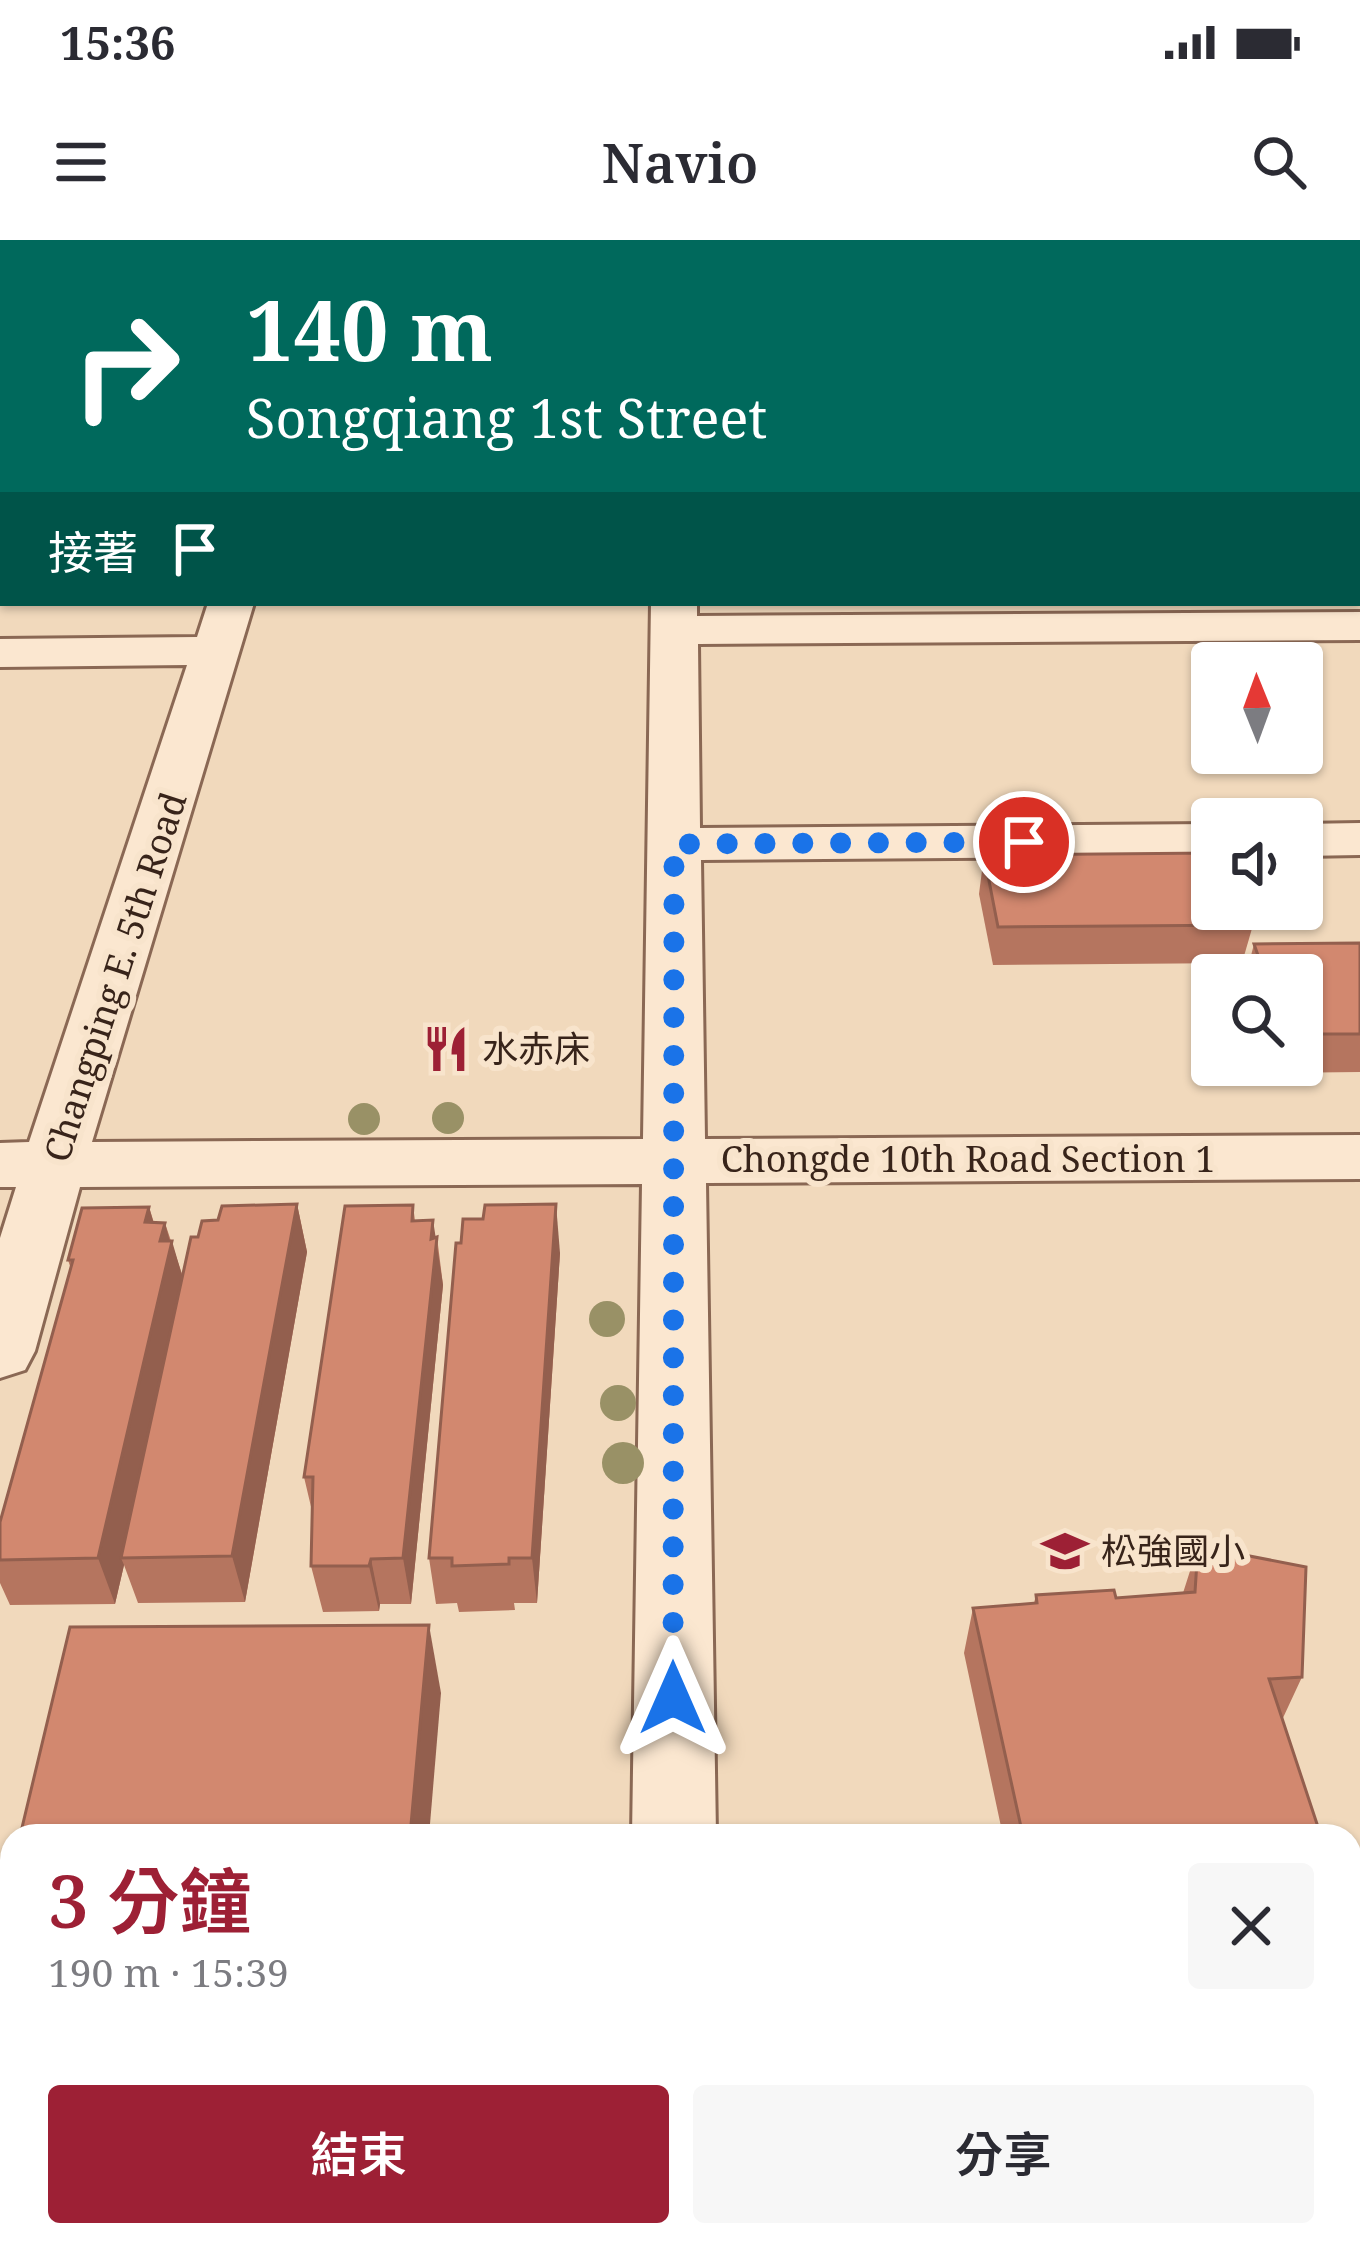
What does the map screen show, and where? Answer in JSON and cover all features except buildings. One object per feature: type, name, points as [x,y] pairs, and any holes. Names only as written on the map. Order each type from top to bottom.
[{"type":"street","points":[[674,1824],[675,616],[1360,626]]},
{"type":"street","points":[[0,653],[225,627]]},
{"type":"street","name":"Changping E. 5th Road","points":[[0,1351],[27,1165],[225,627]]},
{"type":"street","points":[[1323,840],[1360,839]]},
{"type":"street","points":[[674,844],[1191,840]]},
{"type":"street","name":"Chongde 10th Road Section 1","points":[[27,1165],[1360,1157]]},
{"type":"place","name":"水赤床","points":[[446,1049]]},
{"type":"place","name":"松強國小","points":[[1065,1551]]},
{"type":"route","points":[[673,1698],[674,844],[1024,842]]}]
